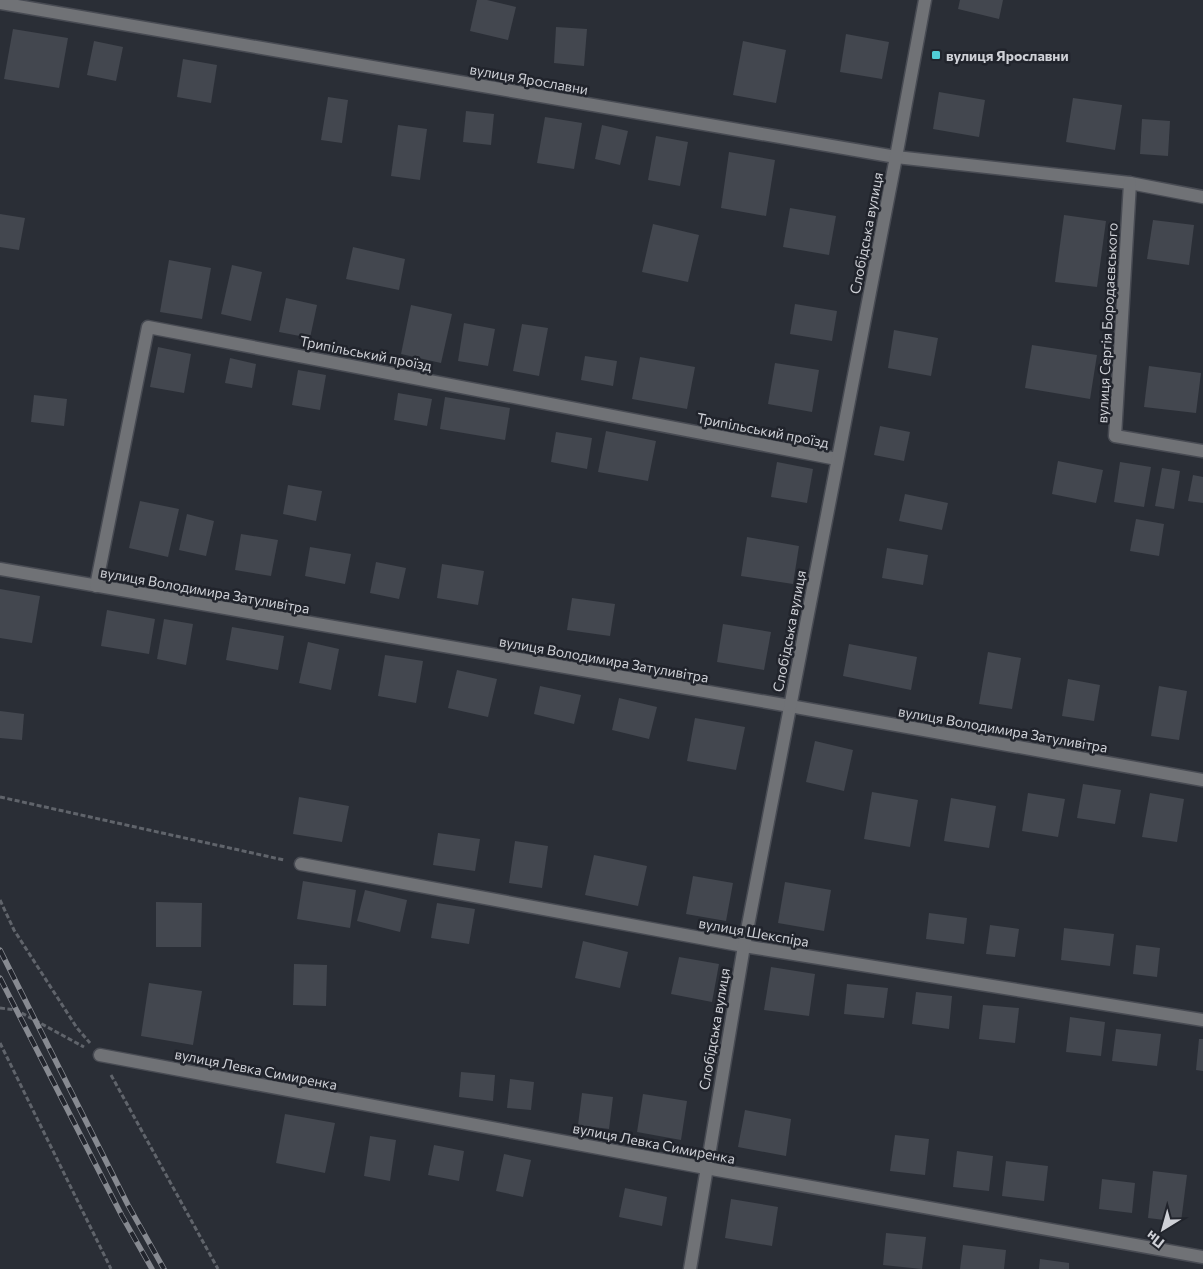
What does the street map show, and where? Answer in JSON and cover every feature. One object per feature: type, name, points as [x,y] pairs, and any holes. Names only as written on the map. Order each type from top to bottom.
[{"type":"street","name":"Слобідська вулиця","points":[[690,1269],[744,946],[925,0]]},
{"type":"street","name":"вулиця Ярославни","points":[[0,3],[896,157],[1130,183],[1203,197]]},
{"type":"street","name":"вулиця Сергія Бородаєвського","points":[[1130,183],[1115,436],[1203,451]]},
{"type":"street","name":"Трипільський проїзд","points":[[96,586],[148,327],[837,459]]},
{"type":"street","name":"вулиця Володимира Затуливітра","points":[[0,569],[790,706],[1203,780]]},
{"type":"street","name":"вулиця Шекспіра","points":[[301,864],[744,946],[1203,1020]]},
{"type":"street","name":"вулиця Левка Симиренка","points":[[100,1055],[706,1168],[1203,1257]]},
{"type":"path","points":[[0,797],[301,864]]},
{"type":"path","points":[[0,900],[14,930],[66,1011],[77,1028],[100,1055],[218,1269]]},
{"type":"path","points":[[0,1008],[16,1010],[100,1055]]},
{"type":"path","points":[[0,1043],[111,1269]]},
{"type":"building","points":[[477,0],[487,0],[516,7],[508,40],[470,31]]},
{"type":"building","points":[[960,0],[1003,0],[999,19],[958,9]]},
{"type":"building","points":[[556,27],[587,29],[584,66],[554,63]]},
{"type":"building","points":[[13,29],[68,38],[59,88],[4,79]]},
{"type":"building","points":[[846,34],[889,42],[882,79],[840,72]]},
{"type":"building","points":[[94,41],[123,47],[116,81],[87,75]]},
{"type":"building","points":[[743,41],[786,50],[776,103],[733,95]]},
{"type":"building","points":[[183,59],[217,65],[211,103],[177,97]]},
{"type":"building","points":[[939,92],[985,100],[979,137],[933,129]]},
{"type":"building","points":[[328,97],[348,100],[342,143],[321,140]]},
{"type":"building","points":[[1073,98],[1122,105],[1115,150],[1066,142]]},
{"type":"building","points":[[466,111],[494,114],[491,145],[463,142]]},
{"type":"building","points":[[545,117],[582,123],[574,169],[537,163]]},
{"type":"building","points":[[1142,119],[1170,121],[1168,156],[1140,154]]},
{"type":"building","points":[[398,125],[427,129],[420,180],[391,176]]},
{"type":"building","points":[[602,125],[628,131],[620,165],[595,159]]},
{"type":"building","points":[[656,136],[688,142],[680,186],[648,180]]},
{"type":"building","points":[[729,152],[775,160],[766,216],[721,208]]},
{"type":"building","points":[[790,208],[836,216],[829,255],[783,247]]},
{"type":"building","points":[[0,214],[25,218],[19,250],[0,247]]},
{"type":"building","points":[[1064,215],[1106,221],[1097,287],[1055,282]]},
{"type":"building","points":[[1153,220],[1194,225],[1189,265],[1147,259]]},
{"type":"building","points":[[653,224],[699,235],[688,282],[642,272]]},
{"type":"building","points":[[353,247],[405,259],[399,290],[346,279]]},
{"type":"building","points":[[169,260],[211,268],[202,319],[160,312]]},
{"type":"building","points":[[232,265],[262,272],[251,321],[221,314]]},
{"type":"building","points":[[286,298],[317,305],[310,338],[279,332]]},
{"type":"building","points":[[795,304],[837,311],[832,341],[790,334]]},
{"type":"building","points":[[411,305],[452,314],[441,363],[401,354]]},
{"type":"building","points":[[464,323],[495,329],[488,366],[458,361]]},
{"type":"building","points":[[522,324],[548,328],[539,376],[513,371]]},
{"type":"building","points":[[894,330],[938,338],[931,376],[888,368]]},
{"type":"building","points":[[1032,345],[1097,355],[1090,399],[1025,388]]},
{"type":"building","points":[[158,347],[191,354],[184,393],[150,387]]},
{"type":"building","points":[[585,356],[617,361],[613,386],[581,380]]},
{"type":"building","points":[[640,357],[695,367],[687,409],[632,399]]},
{"type":"building","points":[[230,358],[256,364],[252,388],[225,383]]},
{"type":"building","points":[[775,363],[819,370],[812,412],[768,404]]},
{"type":"building","points":[[1149,366],[1201,373],[1196,413],[1144,407]]},
{"type":"building","points":[[298,370],[326,375],[320,410],[292,405]]},
{"type":"building","points":[[398,393],[432,399],[427,426],[394,420]]},
{"type":"building","points":[[34,395],[67,399],[64,426],[31,422]]},
{"type":"building","points":[[445,397],[510,408],[505,440],[440,429]]},
{"type":"building","points":[[880,426],[910,432],[904,461],[874,455]]},
{"type":"building","points":[[606,431],[656,441],[648,481],[598,472]]},
{"type":"building","points":[[556,432],[592,438],[587,469],[551,462]]},
{"type":"building","points":[[1058,461],[1103,470],[1096,503],[1052,494]]},
{"type":"building","points":[[777,462],[813,469],[807,503],[771,497]]},
{"type":"building","points":[[1120,462],[1151,467],[1144,507],[1114,502]]},
{"type":"building","points":[[1162,468],[1180,471],[1174,509],[1155,506]]},
{"type":"building","points":[[1193,475],[1203,477],[1203,503],[1188,501]]},
{"type":"building","points":[[288,485],[322,491],[316,521],[283,514]]},
{"type":"building","points":[[905,494],[948,503],[942,530],[899,521]]},
{"type":"building","points":[[140,501],[179,509],[168,557],[129,548]]},
{"type":"building","points":[[187,514],[214,521],[206,556],[179,550]]},
{"type":"building","points":[[1136,519],[1164,524],[1159,556],[1130,551]]},
{"type":"building","points":[[241,534],[278,540],[271,576],[235,570]]},
{"type":"building","points":[[747,537],[799,546],[793,584],[741,576]]},
{"type":"building","points":[[310,547],[351,554],[345,584],[305,576]]},
{"type":"building","points":[[887,548],[928,555],[923,585],[882,578]]},
{"type":"building","points":[[376,562],[406,568],[399,599],[370,593]]},
{"type":"building","points":[[442,564],[484,571],[478,605],[437,598]]},
{"type":"building","points":[[0,589],[40,596],[32,643],[0,638]]},
{"type":"building","points":[[572,598],[615,604],[610,636],[567,630]]},
{"type":"building","points":[[107,610],[155,619],[149,654],[101,646]]},
{"type":"building","points":[[164,619],[193,624],[186,665],[157,659]]},
{"type":"building","points":[[723,624],[771,632],[764,670],[717,662]]},
{"type":"building","points":[[232,627],[284,636],[278,670],[226,660]]},
{"type":"building","points":[[308,642],[339,649],[331,690],[299,683]]},
{"type":"building","points":[[849,644],[917,657],[911,690],[843,676]]},
{"type":"building","points":[[988,652],[1021,658],[1012,709],[979,704]]},
{"type":"building","points":[[385,655],[423,661],[416,703],[378,696]]},
{"type":"building","points":[[457,670],[497,679],[488,717],[448,708]]},
{"type":"building","points":[[1068,679],[1100,685],[1094,721],[1062,716]]},
{"type":"building","points":[[540,686],[581,695],[574,724],[534,714]]},
{"type":"building","points":[[1159,686],[1187,691],[1179,740],[1151,736]]},
{"type":"building","points":[[619,698],[657,707],[649,739],[612,730]]},
{"type":"building","points":[[0,711],[24,714],[22,740],[0,738]]},
{"type":"building","points":[[695,718],[745,727],[736,770],[687,761]]},
{"type":"building","points":[[815,741],[853,750],[844,791],[806,782]]},
{"type":"building","points":[[1083,784],[1121,790],[1115,824],[1077,818]]},
{"type":"building","points":[[872,792],[918,800],[910,847],[864,839]]},
{"type":"building","points":[[1028,793],[1065,799],[1058,837],[1022,831]]},
{"type":"building","points":[[1150,793],[1184,799],[1177,842],[1142,837]]},
{"type":"building","points":[[299,797],[349,806],[342,842],[293,834]]},
{"type":"building","points":[[951,798],[996,806],[989,848],[944,841]]},
{"type":"building","points":[[438,833],[480,839],[475,871],[433,865]]},
{"type":"building","points":[[515,841],[548,846],[542,888],[509,883]]},
{"type":"building","points":[[594,855],[647,866],[638,906],[585,895]]},
{"type":"building","points":[[693,876],[733,883],[726,921],[686,914]]},
{"type":"building","points":[[303,881],[356,890],[350,928],[297,919]]},
{"type":"building","points":[[785,882],[831,890],[824,931],[778,923]]},
{"type":"building","points":[[365,890],[407,900],[400,932],[357,921]]},
{"type":"building","points":[[156,902],[202,903],[201,947],[156,947]]},
{"type":"building","points":[[437,903],[475,909],[469,944],[431,938]]},
{"type":"building","points":[[929,913],[967,918],[964,944],[926,939]]},
{"type":"building","points":[[990,925],[1019,929],[1015,957],[986,954]]},
{"type":"building","points":[[1064,928],[1114,934],[1110,966],[1061,960]]},
{"type":"building","points":[[583,941],[628,952],[620,988],[575,978]]},
{"type":"building","points":[[1136,945],[1160,948],[1157,977],[1133,974]]},
{"type":"building","points":[[679,957],[719,964],[712,1002],[671,994]]},
{"type":"building","points":[[294,964],[327,965],[326,1006],[293,1005]]},
{"type":"building","points":[[771,967],[815,974],[809,1016],[764,1010]]},
{"type":"building","points":[[149,983],[202,991],[193,1045],[141,1036]]},
{"type":"building","points":[[847,984],[888,988],[884,1018],[844,1014]]},
{"type":"building","points":[[916,992],[952,996],[949,1029],[912,1024]]},
{"type":"building","points":[[983,1005],[1019,1008],[1015,1043],[979,1039]]},
{"type":"building","points":[[1070,1017],[1105,1022],[1101,1056],[1066,1052]]},
{"type":"building","points":[[1116,1029],[1161,1034],[1157,1066],[1112,1061]]},
{"type":"building","points":[[1199,1039],[1203,1039],[1203,1071],[1196,1070]]},
{"type":"building","points":[[461,1072],[495,1075],[493,1101],[459,1097]]},
{"type":"building","points":[[510,1079],[534,1082],[531,1110],[507,1108]]},
{"type":"building","points":[[582,1093],[613,1097],[609,1129],[578,1125]]},
{"type":"building","points":[[643,1094],[687,1101],[681,1140],[637,1132]]},
{"type":"building","points":[[745,1110],[791,1119],[786,1156],[738,1147]]},
{"type":"building","points":[[285,1114],[335,1123],[325,1173],[276,1163]]},
{"type":"building","points":[[895,1135],[929,1139],[925,1175],[890,1171]]},
{"type":"building","points":[[370,1136],[396,1140],[390,1181],[364,1176]]},
{"type":"building","points":[[434,1145],[464,1151],[459,1181],[428,1175]]},
{"type":"building","points":[[957,1151],[993,1156],[989,1191],[953,1187]]},
{"type":"building","points":[[504,1154],[531,1160],[523,1197],[496,1191]]},
{"type":"building","points":[[1006,1161],[1048,1166],[1044,1201],[1002,1196]]},
{"type":"building","points":[[1153,1171],[1187,1175],[1181,1222],[1148,1218]]},
{"type":"building","points":[[1102,1179],[1135,1183],[1132,1213],[1099,1209]]},
{"type":"building","points":[[625,1188],[667,1197],[662,1226],[619,1217]]},
{"type":"building","points":[[731,1199],[778,1207],[772,1246],[725,1238]]},
{"type":"building","points":[[886,1233],[926,1237],[922,1269],[883,1265]]},
{"type":"building","points":[[963,1245],[1006,1250],[1004,1269],[960,1269]]},
{"type":"building","points":[[1040,1259],[1069,1263],[1069,1269],[1039,1269]]},
{"type":"railway","points":[[0,950],[128,1205],[164,1269]]},
{"type":"railway","points":[[0,978],[122,1216],[152,1269]]},
{"type":"place","name":"вулиця Ярославни","points":[[936,55]]}]
